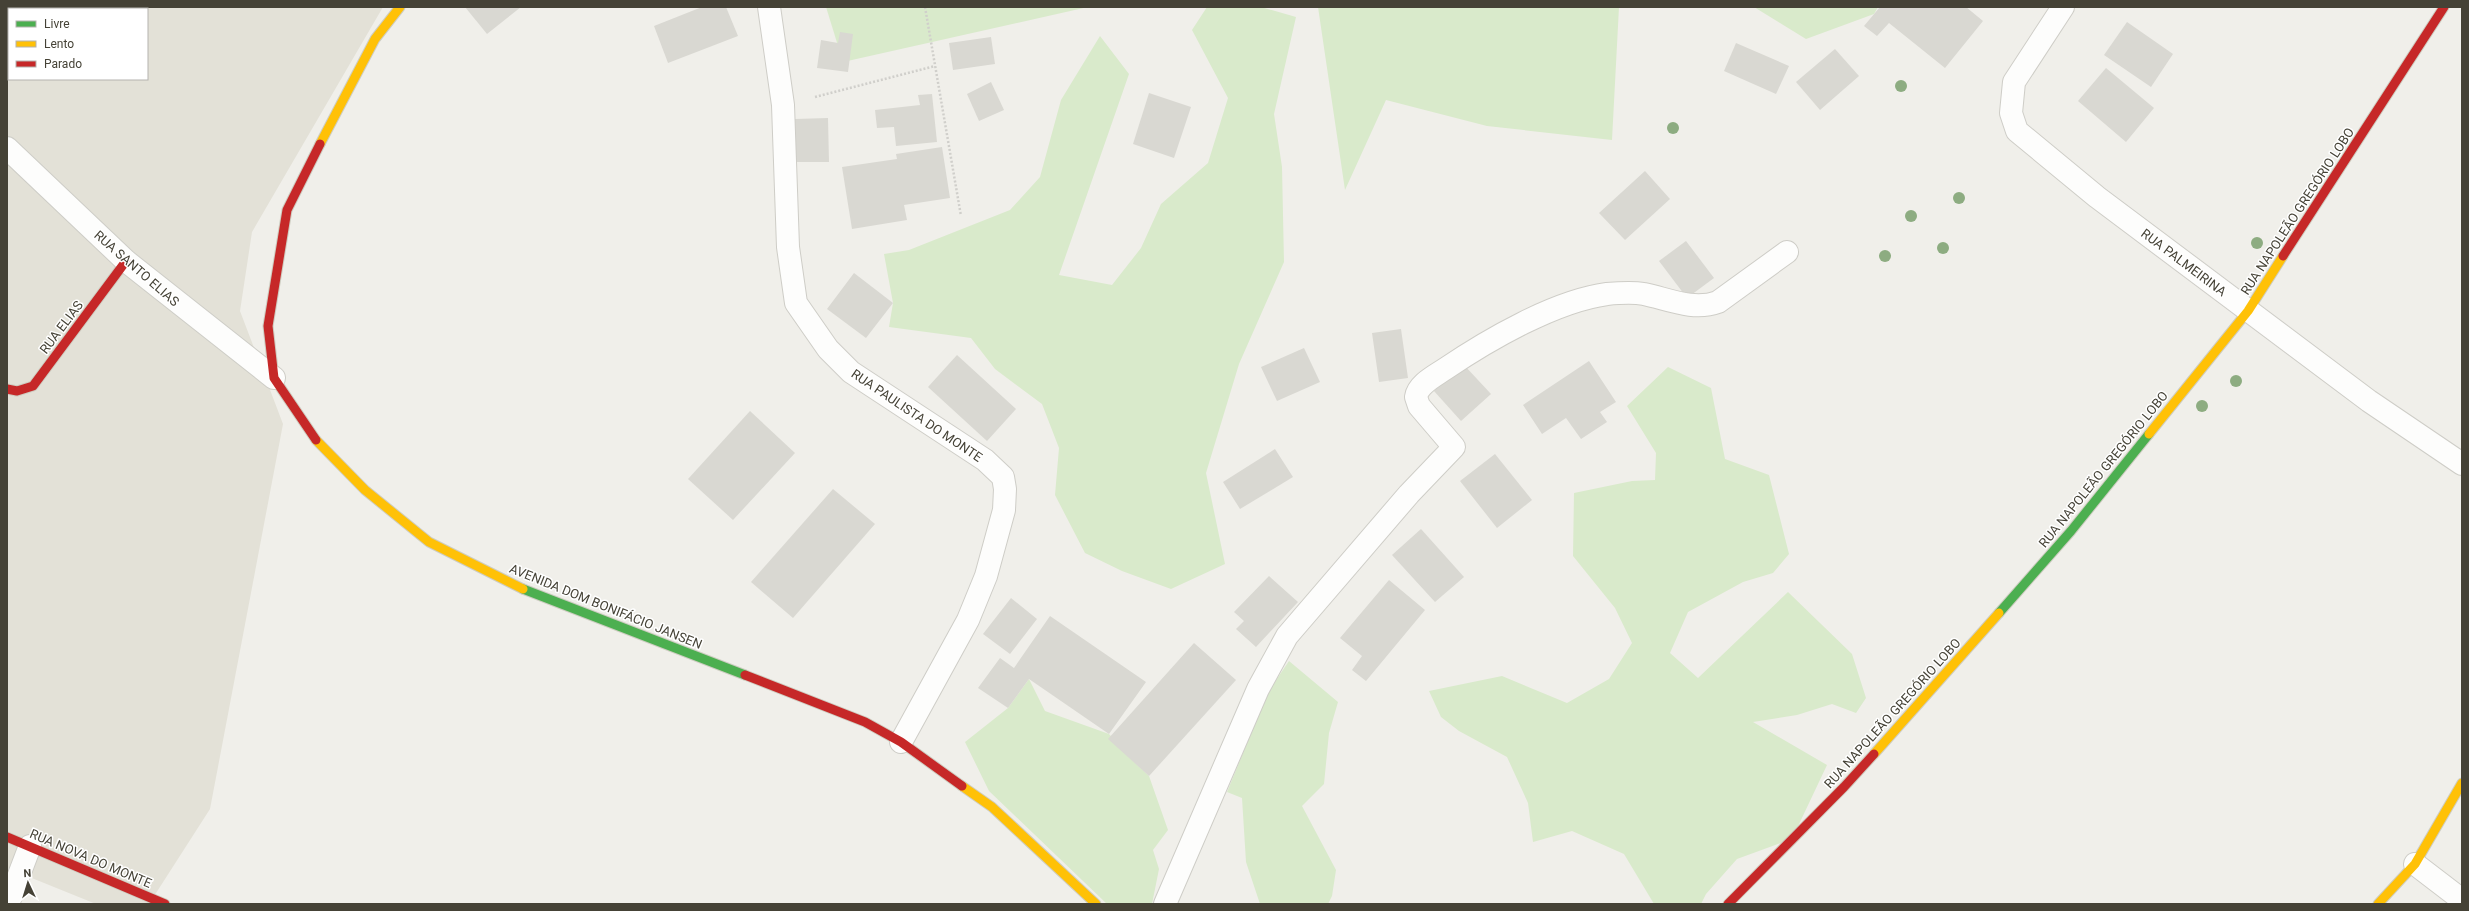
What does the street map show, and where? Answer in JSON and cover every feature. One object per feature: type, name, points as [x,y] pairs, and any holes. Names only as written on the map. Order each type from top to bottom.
[{"type":"street","name":"AVENIDA DOM BONIFÁCIO JANSEN","points":[[400,7],[375,39],[347,89],[287,210],[268,326],[274,378],[310,434],[365,490],[429,542],[526,590],[865,722],[901,742],[992,808],[1096,904]]},
{"type":"street","name":"RUA PAULISTA DO MONTE","points":[[769,7],[783,105],[788,247],[796,303],[828,349],[851,372],[985,460],[1003,477],[1005,489],[1004,510],[986,576],[968,620],[901,742]]},
{"type":"street","name":"RUA PALMEIRINA","points":[[2063,7],[2014,82],[2010,113],[2017,131],[2097,197],[2248,311],[2369,401],[2462,464]]},
{"type":"street","name":"RUA NAPOLEÃO GREGÓRIO LOBO","points":[[1728,904],[1844,787],[2071,531],[2248,311],[2444,7]]},
{"type":"street","name":"RUA SANTO ELIAS","points":[[7,148],[126,261],[274,378]]},
{"type":"street","points":[[1165,904],[1258,689],[1287,636],[1409,494],[1454,447],[1419,406],[1416,397],[1421,386],[1481,345],[1580,301],[1608,294],[1642,294],[1690,305],[1709,305],[1718,302],[1788,252]]},
{"type":"street","name":"RUA ELIAS","points":[[7,390],[17,391],[33,386],[126,261]]},
{"type":"street","points":[[2378,904],[2415,864],[2462,783]]},
{"type":"street","name":"RUA NOVA DO MONTE","points":[[7,837],[165,904]]},
{"type":"street","points":[[8,904],[30,846]]},
{"type":"street","points":[[2415,864],[2462,900]]},
{"type":"path","points":[[925,7],[961,216]]},
{"type":"path","points":[[783,105],[935,66]]},
{"type":"shaded area","points":[[7,7],[383,7],[252,232],[240,311],[283,424],[210,809],[149,904],[96,904],[7,868]]},
{"type":"green space","points":[[826,7],[1088,7],[843,62]]},
{"type":"green space","points":[[1207,7],[1261,7],[1296,17],[1274,114],[1282,167],[1284,262],[1239,364],[1206,473],[1225,564],[1171,589],[1122,571],[1085,553],[1055,495],[1059,448],[1042,404],[995,369],[971,338],[889,327],[893,303],[884,254],[909,250],[1010,210],[1040,177],[1061,100],[1100,36],[1129,74],[1059,275],[1112,285],[1141,248],[1161,204],[1208,163],[1228,98],[1192,30]]},
{"type":"green space","points":[[1318,7],[1619,7],[1612,140],[1487,126],[1386,100],[1345,190]]},
{"type":"green space","points":[[1754,7],[1878,7],[1874,14],[1806,39]]},
{"type":"green space","points":[[1668,367],[1711,388],[1725,459],[1769,475],[1789,554],[1773,573],[1743,582],[1688,612],[1670,653],[1698,678],[1788,592],[1852,654],[1866,698],[1856,713],[1832,704],[1797,715],[1753,722],[1827,765],[1792,839],[1737,859],[1706,894],[1701,904],[1654,904],[1624,854],[1572,831],[1533,842],[1528,803],[1507,757],[1459,731],[1441,717],[1429,691],[1502,676],[1567,703],[1609,679],[1632,643],[1615,608],[1573,556],[1574,493],[1632,481],[1655,480],[1656,453],[1627,406]]},
{"type":"green space","points":[[1289,661],[1338,702],[1329,733],[1324,784],[1302,806],[1336,870],[1332,896],[1328,904],[1260,904],[1246,862],[1242,798],[1227,792],[1268,692]]},
{"type":"green space","points":[[1029,679],[1045,711],[1109,734],[1132,760],[1149,776],[1168,830],[1153,850],[1159,869],[1152,904],[1107,904],[989,791],[965,742],[1008,708]]},
{"type":"building","points":[[465,7],[521,7],[487,34]]},
{"type":"building","points":[[702,7],[726,7],[738,36],[668,63],[654,26]]},
{"type":"building","points":[[1880,7],[1966,7],[1983,21],[1945,68],[1889,23],[1877,36],[1864,26]]},
{"type":"building","points":[[2127,22],[2173,54],[2151,87],[2104,55]]},
{"type":"building","points":[[840,32],[853,34],[848,72],[817,68],[821,40],[838,43]]},
{"type":"building","points":[[991,37],[995,64],[953,70],[949,43]]},
{"type":"building","points":[[1736,43],[1789,66],[1776,94],[1724,71]]},
{"type":"building","points":[[1835,49],[1859,76],[1820,110],[1796,82]]},
{"type":"building","points":[[2106,68],[2154,108],[2126,142],[2078,101]]},
{"type":"building","points":[[991,82],[1004,110],[979,121],[967,94]]},
{"type":"building","points":[[1149,93],[1191,107],[1174,158],[1133,144]]},
{"type":"building","points":[[932,94],[937,142],[896,146],[894,127],[877,128],[875,110],[920,105],[918,95]]},
{"type":"building","points":[[828,118],[829,162],[796,162],[795,119]]},
{"type":"building","points":[[942,147],[950,198],[904,205],[907,220],[852,229],[842,167],[897,159],[896,154]]},
{"type":"building","points":[[1645,171],[1670,199],[1625,240],[1599,213]]},
{"type":"building","points":[[1686,241],[1714,278],[1687,298],[1659,261]]},
{"type":"building","points":[[854,273],[893,303],[866,338],[827,309]]},
{"type":"building","points":[[1401,329],[1408,378],[1379,382],[1372,333]]},
{"type":"building","points":[[1304,348],[1320,382],[1277,401],[1261,367]]},
{"type":"building","points":[[957,355],[1016,409],[987,441],[928,387]]},
{"type":"building","points":[[1589,361],[1616,402],[1600,412],[1607,422],[1581,439],[1566,418],[1542,434],[1523,405]]},
{"type":"building","points":[[1464,365],[1491,394],[1461,421],[1434,391]]},
{"type":"building","points":[[750,411],[795,453],[733,520],[688,479]]},
{"type":"building","points":[[1275,449],[1293,477],[1240,509],[1223,482]]},
{"type":"building","points":[[1495,454],[1532,500],[1497,528],[1460,481]]},
{"type":"building","points":[[833,489],[875,524],[793,618],[751,582]]},
{"type":"building","points":[[1421,529],[1464,577],[1435,602],[1392,555]]},
{"type":"building","points":[[1269,576],[1298,602],[1256,647],[1236,629],[1244,621],[1234,612]]},
{"type":"building","points":[[1389,580],[1425,610],[1366,681],[1352,670],[1362,656],[1340,638]]},
{"type":"building","points":[[1011,598],[1037,619],[1010,654],[983,634]]},
{"type":"building","points":[[1050,616],[1146,682],[1109,734],[1029,679],[1008,708],[978,688],[1000,658],[1014,668]]},
{"type":"building","points":[[1194,643],[1236,680],[1149,776],[1108,739]]},
{"type":"traffic: fast","points":[[1999,613],[2071,531],[2149,434]]},
{"type":"traffic: fast","points":[[523,589],[745,675]]},
{"type":"traffic: slow","points":[[320,144],[375,39],[400,7]]},
{"type":"traffic: slow","points":[[2149,434],[2248,311],[2283,256]]},
{"type":"traffic: slow","points":[[316,440],[365,490],[429,542],[523,589]]},
{"type":"traffic: slow","points":[[1874,754],[1999,613]]},
{"type":"traffic: slow","points":[[2378,904],[2415,864],[2462,783]]},
{"type":"traffic: slow","points":[[962,786],[992,807],[1096,904]]},
{"type":"traffic: jam","points":[[2283,256],[2444,7]]},
{"type":"traffic: jam","points":[[316,440],[274,378],[268,326],[287,210],[320,144]]},
{"type":"traffic: jam","points":[[7,389],[17,391],[33,386],[126,261]]},
{"type":"traffic: jam","points":[[745,675],[865,722],[901,742],[962,786]]},
{"type":"traffic: jam","points":[[1728,904],[1844,787],[1874,754]]},
{"type":"traffic: jam","points":[[7,837],[165,904]]}]
